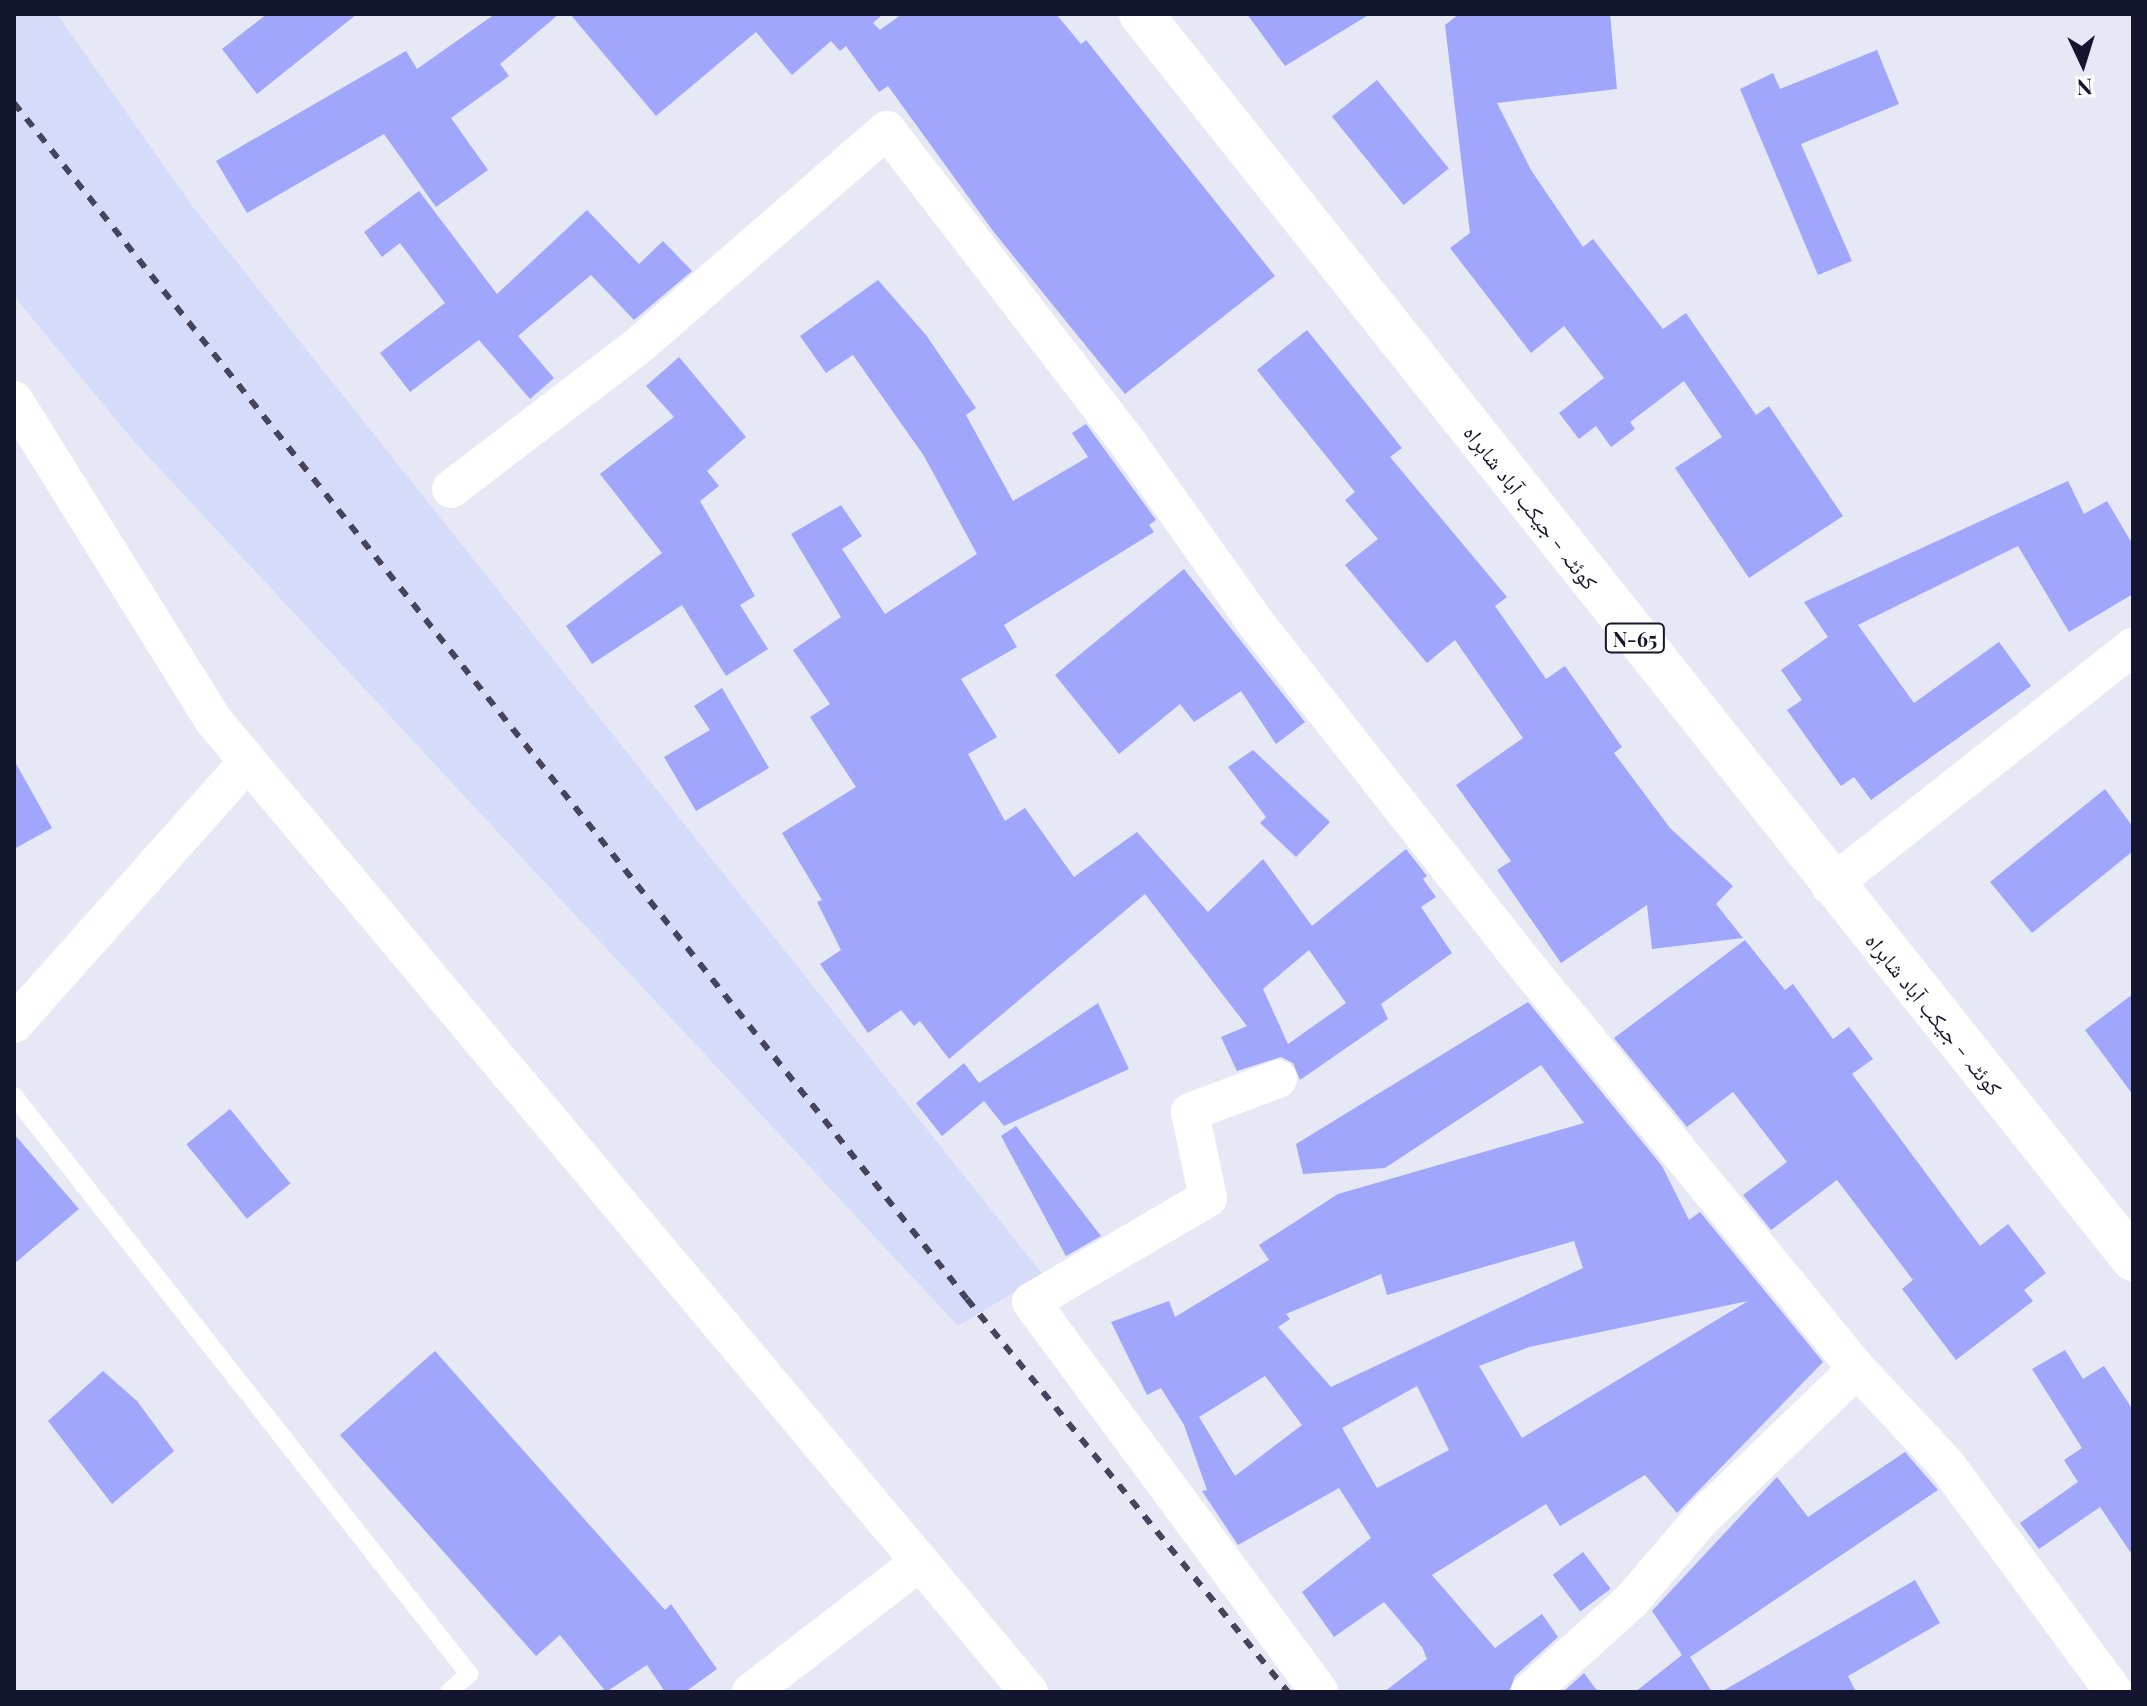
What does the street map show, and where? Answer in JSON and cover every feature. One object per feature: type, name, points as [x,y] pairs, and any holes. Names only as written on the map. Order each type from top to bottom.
[{"type":"highway","name":"کوئٹہ - جیکب آباد شاہراہ","points":[[1141,14],[1830,886],[2133,1259]]},
{"type":"street","points":[[451,489],[637,347],[887,130],[1123,436],[1255,622],[1512,948],[1857,1369],[1946,1464],[2114,1692]]},
{"type":"street","points":[[20,424],[214,721],[1029,1692]]},
{"type":"street","points":[[1830,886],[2133,647]]},
{"type":"street","points":[[14,1024],[248,761]]},
{"type":"street","points":[[1278,1079],[1190,1112],[1208,1198],[1031,1302],[1320,1692]]},
{"type":"street","points":[[1530,1692],[1631,1601],[1701,1519],[1857,1369]]},
{"type":"street","points":[[751,1692],[920,1562]]},
{"type":"lane","points":[[14,1096],[469,1674],[449,1692]]},
{"type":"shaded area","points":[[14,14],[57,14],[193,207],[1043,1275],[958,1326],[131,438],[14,296]]},
{"type":"building","points":[[267,14],[357,14],[257,94],[222,49]]},
{"type":"building","points":[[495,14],[559,14],[500,64],[509,76],[451,118],[488,170],[436,207],[384,134],[247,213],[216,161],[406,51],[417,69]]},
{"type":"building","points":[[570,14],[883,14],[873,23],[880,30],[902,14],[1056,14],[1081,44],[1086,40],[1275,276],[1125,394],[993,231],[888,86],[879,92],[846,46],[840,51],[831,41],[792,75],[756,32],[656,116]]},
{"type":"building","points":[[1247,14],[1370,14],[1285,66]]},
{"type":"building","points":[[1459,14],[1610,14],[1617,89],[1497,103],[1531,170],[1583,247],[1593,239],[1663,329],[1686,313],[1756,415],[1769,406],[1843,516],[1749,578],[1675,468],[1722,437],[1684,381],[1630,422],[1635,429],[1611,447],[1596,426],[1579,439],[1559,413],[1604,378],[1564,326],[1531,353],[1450,248],[1470,233],[1445,25]]},
{"type":"building","points":[[1877,50],[1899,104],[1801,144],[1852,261],[1818,275],[1740,89],[1773,73],[1780,89]]},
{"type":"building","points":[[1377,80],[1449,169],[1404,205],[1332,117]]},
{"type":"building","points":[[419,191],[497,294],[587,210],[639,264],[663,241],[692,271],[634,320],[591,275],[518,336],[554,378],[530,399],[479,340],[410,392],[380,353],[445,303],[400,243],[382,257],[364,232]]},
{"type":"building","points":[[878,280],[926,335],[976,408],[966,415],[1013,501],[1088,457],[1072,433],[1086,424],[1156,520],[1149,525],[1154,532],[1004,625],[1017,647],[961,679],[997,737],[968,754],[1005,821],[1025,808],[1074,877],[1137,832],[1208,912],[1263,859],[1312,926],[1406,849],[1427,876],[1423,879],[1436,897],[1421,907],[1452,953],[1381,1004],[1388,1019],[1300,1080],[1293,1063],[1281,1057],[1237,1071],[1221,1037],[1247,1026],[1145,894],[949,1059],[920,1021],[914,1026],[901,1010],[868,1033],[820,964],[841,950],[817,902],[822,900],[782,833],[856,787],[810,717],[830,704],[793,650],[841,617],[791,534],[841,505],[862,536],[842,549],[885,614],[977,554],[924,456],[853,355],[826,373],[800,336]],"holes":[[[1309,950],[1346,1003],[1288,1044],[1263,989]]]},
{"type":"building","points":[[1307,330],[1402,448],[1390,457],[1507,597],[1495,606],[1546,679],[1565,666],[1622,747],[1614,753],[1670,828],[1733,886],[1716,904],[1743,938],[1652,949],[1647,905],[1561,963],[1497,870],[1511,861],[1456,785],[1523,738],[1455,640],[1427,663],[1345,565],[1378,539],[1345,500],[1355,492],[1257,370]]},
{"type":"building","points":[[679,357],[746,437],[707,471],[719,486],[700,501],[755,596],[740,605],[768,649],[726,676],[682,605],[592,664],[566,626],[662,553],[600,474],[674,417],[646,386]]},
{"type":"building","points":[[2068,481],[2084,514],[2107,501],[2133,545],[2133,594],[2069,632],[2018,546],[1858,625],[1914,703],[1999,642],[2031,686],[1871,800],[1854,777],[1841,786],[1787,710],[1802,700],[1781,670],[1828,637],[1804,602]]},
{"type":"building","points":[[1184,569],[1305,722],[1276,744],[1241,691],[1194,722],[1180,704],[1119,754],[1055,675]]},
{"type":"building","points":[[722,688],[769,768],[696,811],[664,757],[710,730],[694,706]]},
{"type":"building","points":[[1253,750],[1330,822],[1296,857],[1260,823],[1266,817],[1228,767]]},
{"type":"building","points":[[14,760],[52,828],[14,849]]},
{"type":"building","points":[[2105,789],[2133,827],[2133,851],[2032,933],[1990,882]]},
{"type":"building","points":[[1745,940],[1785,990],[1793,984],[1833,1039],[1849,1027],[1873,1059],[1852,1074],[1980,1246],[2008,1224],[2046,1273],[2024,1290],[2033,1301],[1956,1360],[1902,1289],[1913,1280],[1837,1180],[1771,1230],[1743,1195],[1787,1162],[1733,1092],[1687,1127],[1614,1038]]},
{"type":"building","points":[[2133,994],[2133,1095],[2085,1030]]},
{"type":"building","points":[[1528,1002],[1662,1166],[1689,1220],[1700,1212],[1823,1362],[1677,1513],[1645,1475],[1560,1526],[1546,1504],[1432,1575],[1495,1648],[1542,1614],[1558,1637],[1515,1676],[1509,1692],[1384,1692],[1427,1659],[1422,1647],[1384,1602],[1334,1637],[1302,1592],[1371,1538],[1339,1488],[1238,1545],[1202,1491],[1207,1490],[1184,1425],[1161,1388],[1147,1395],[1111,1322],[1169,1301],[1175,1317],[1269,1260],[1259,1245],[1338,1194],[1584,1123],[1541,1065],[1385,1168],[1303,1174],[1296,1144]],"holes":[[[1574,1241],[1583,1268],[1331,1387],[1278,1327],[1290,1319],[1286,1314],[1381,1274],[1387,1295]],[[1748,1301],[1522,1438],[1479,1366],[1529,1347]],[[1265,1376],[1302,1425],[1235,1476],[1199,1417]],[[1417,1386],[1449,1450],[1377,1488],[1342,1428]]]},
{"type":"building","points":[[1098,1003],[1129,1069],[1004,1126],[984,1101],[942,1136],[916,1103],[964,1063],[979,1083]]},
{"type":"building","points":[[230,1109],[290,1184],[247,1219],[186,1144]]},
{"type":"building","points":[[1016,1126],[1101,1236],[1066,1256],[1001,1136]]},
{"type":"building","points":[[14,1134],[79,1209],[14,1264]]},
{"type":"building","points":[[2065,1350],[2083,1379],[2104,1366],[2133,1410],[2133,1556],[2100,1507],[2039,1549],[2020,1523],[2078,1482],[2064,1460],[2082,1448],[2032,1369]]},
{"type":"building","points":[[435,1351],[665,1610],[671,1604],[717,1669],[685,1692],[665,1692],[647,1665],[606,1692],[560,1635],[536,1656],[340,1435]]},
{"type":"building","points":[[103,1371],[137,1401],[174,1451],[112,1504],[48,1421]]},
{"type":"building","points":[[1905,1452],[1938,1490],[1690,1657],[1712,1692],[1635,1692],[1682,1655],[1652,1611],[1777,1477],[1808,1517]]},
{"type":"building","points":[[1583,1552],[1611,1589],[1580,1612],[1553,1575]]},
{"type":"building","points":[[1915,1580],[1940,1623],[1848,1676],[1856,1692],[1721,1692]]},
{"type":"building","points":[[1584,1673],[1598,1692],[1563,1692]]},
{"type":"railway","points":[[14,103],[967,1299],[1288,1692]]}]
